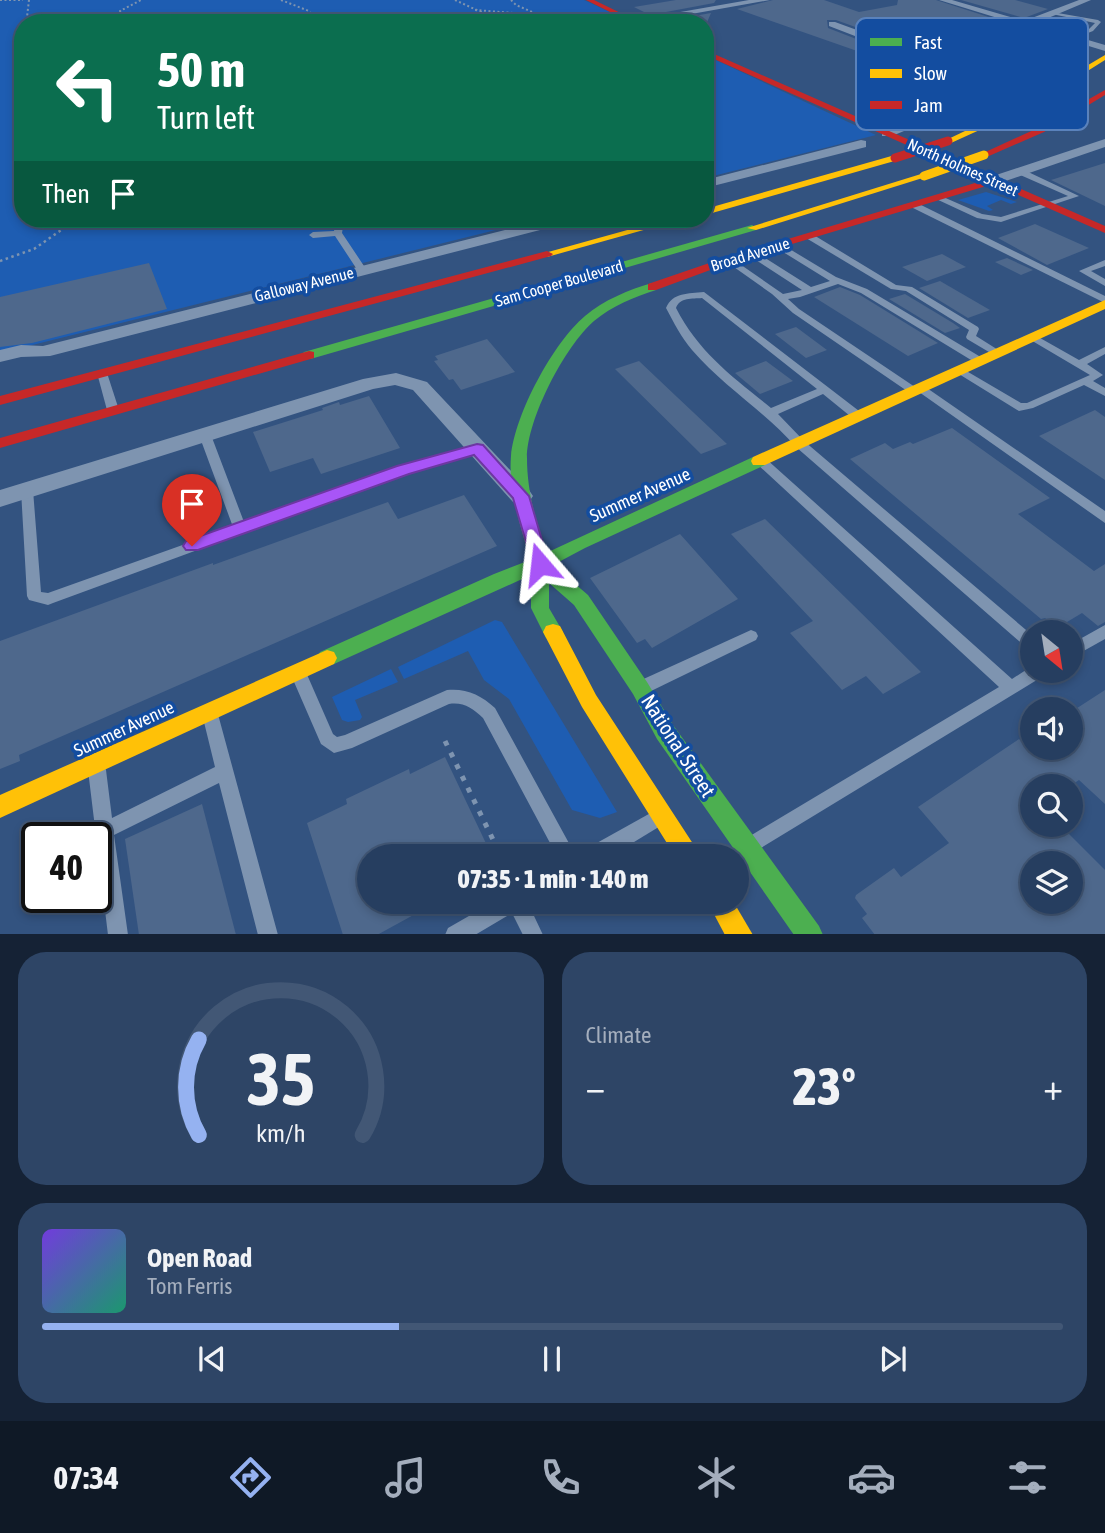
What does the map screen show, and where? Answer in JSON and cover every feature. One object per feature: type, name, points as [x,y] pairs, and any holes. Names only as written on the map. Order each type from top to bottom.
[{"type":"main road","points":[[589,0],[619,14]]},
{"type":"main road","points":[[1088,66],[1103,55]]},
{"type":"main road","name":"North Holmes Street","points":[[714,56],[856,118]]},
{"type":"main road","name":"Sam Cooper Boulevard","points":[[1088,102],[1105,92]]},
{"type":"main road","name":"North Holmes Street","points":[[882,130],[1105,230]]},
{"type":"main road","points":[[714,209],[895,159],[976,130]]},
{"type":"main road","name":"Sam Cooper Boulevard","points":[[0,443],[690,247],[924,176],[984,155],[1041,130]]},
{"type":"main road","name":"Broad Avenue","points":[[521,496],[519,455],[529,413],[576,331],[591,317],[625,296],[728,260],[992,181]]},
{"type":"main road","name":"Sam Cooper Boulevard","points":[[0,401],[644,228]]},
{"type":"main road","points":[[268,384],[439,331],[690,247]]},
{"type":"main road","name":"Summer Avenue","points":[[0,807],[500,579],[540,564],[579,543],[917,389],[1101,309]]},
{"type":"main road","points":[[521,496],[540,564],[540,608],[589,701],[681,844]]},
{"type":"main road","name":"National Street","points":[[540,564],[581,600],[640,688],[665,732],[743,844]]},
{"type":"main road","name":"National Street","points":[[749,852],[810,934]]},
{"type":"main road","points":[[726,914],[736,933]]},
{"type":"street","points":[[683,14],[766,0]]},
{"type":"street","points":[[943,0],[1004,18]]},
{"type":"street","points":[[1041,18],[1087,0]]},
{"type":"street","points":[[832,23],[856,32]]},
{"type":"street","points":[[887,132],[892,130]]},
{"type":"street","name":"Broad Avenue","points":[[992,181],[1105,143]]},
{"type":"street","points":[[714,182],[861,144]]},
{"type":"street","name":"Galloway Avenue","points":[[0,370],[21,365],[43,352],[530,228]]},
{"type":"street","name":"Galloway Avenue","points":[[0,356],[21,351],[43,352]]},
{"type":"street","points":[[0,499],[370,383],[396,379],[420,386],[521,496]]},
{"type":"lane","points":[[1054,13],[1078,18]]},
{"type":"lane","points":[[1088,20],[1098,22],[1088,31]]},
{"type":"lane","points":[[937,198],[979,216],[1001,220],[1075,195],[1021,172]]},
{"type":"lane","points":[[914,205],[1101,309]]},
{"type":"lane","points":[[339,228],[338,233],[361,270]]},
{"type":"lane","points":[[313,235],[338,233]]},
{"type":"lane","points":[[809,236],[894,287],[909,289],[974,329],[971,337],[998,353]]},
{"type":"lane","points":[[778,245],[839,281],[864,291],[980,361]]},
{"type":"lane","points":[[751,253],[810,291]]},
{"type":"lane","points":[[728,260],[779,296],[796,312],[917,389],[1105,518]]},
{"type":"lane","points":[[1105,262],[1084,271],[1105,283]]},
{"type":"lane","points":[[779,296],[810,291],[839,281]]},
{"type":"lane","points":[[859,417],[705,295],[681,297],[674,301],[671,308],[675,317],[701,354],[787,427],[800,444],[1020,634]]},
{"type":"lane","points":[[1032,337],[1101,375]]},
{"type":"lane","points":[[1079,363],[1105,350]]},
{"type":"lane","points":[[959,371],[1019,407],[1029,406],[1101,375]]},
{"type":"lane","points":[[102,373],[113,410]]},
{"type":"lane","points":[[1085,381],[1105,393]]},
{"type":"lane","points":[[770,413],[824,390]]},
{"type":"lane","points":[[205,435],[240,528]]},
{"type":"lane","points":[[27,490],[34,596],[48,599],[403,470],[477,449]]},
{"type":"lane","points":[[761,461],[1010,687]]},
{"type":"lane","points":[[1083,645],[1105,631]]},
{"type":"lane","points":[[640,688],[751,636]]},
{"type":"lane","points":[[297,671],[327,739],[334,745],[346,743],[447,697],[461,695],[477,701],[489,713],[560,844]]},
{"type":"lane","points":[[749,846],[1020,681]]},
{"type":"lane","points":[[210,711],[268,934]]},
{"type":"lane","points":[[96,763],[103,822]]},
{"type":"lane","points":[[112,827],[225,771]]},
{"type":"lane","points":[[614,844],[663,816]]},
{"type":"lane","points":[[112,890],[118,934]]},
{"type":"lane","points":[[455,934],[492,914]]},
{"type":"lane","points":[[523,914],[533,934]]},
{"type":"path","points":[[0,1],[23,0]]},
{"type":"path","points":[[124,14],[120,11],[141,0]]},
{"type":"path","points":[[281,0],[309,10],[312,14]]},
{"type":"path","points":[[455,0],[481,14]]},
{"type":"path","points":[[511,0],[537,14]]},
{"type":"path","points":[[475,10],[526,14]]},
{"type":"path","points":[[0,261],[34,249],[64,228]]},
{"type":"path","points":[[445,741],[495,844]]},
{"type":"shaded area","points":[[0,0],[584,0],[614,14],[14,14],[14,228],[504,228],[0,353]]},
{"type":"shaded area","points":[[714,59],[856,126],[856,130],[865,130],[876,135],[714,176]]},
{"type":"shaded area","points":[[986,192],[1017,202],[1011,204],[1001,200],[987,206],[993,210],[989,211],[958,200]]},
{"type":"shaded area","points":[[495,620],[502,622],[617,812],[600,818],[572,810],[509,699],[484,680],[468,651],[404,679],[398,667]]},
{"type":"shaded area","points":[[391,669],[398,682],[355,700],[362,717],[360,720],[342,720],[332,697]]},
{"type":"building","points":[[676,0],[716,0],[714,3],[655,14],[648,14],[634,7]]},
{"type":"building","points":[[773,0],[824,0],[859,12],[897,5],[898,0],[936,0],[992,18],[856,18],[856,27],[836,20],[827,20],[828,28],[856,39],[856,51],[737,9]]},
{"type":"building","points":[[961,0],[1015,0],[1048,9],[1024,18]]},
{"type":"building","points":[[1105,163],[1105,206],[1051,180]]},
{"type":"building","points":[[1035,224],[1089,248],[1047,265],[998,238]]},
{"type":"building","points":[[942,254],[966,267],[927,281],[902,267]]},
{"type":"building","points":[[1007,258],[1033,270],[1021,275],[995,262]]},
{"type":"building","points":[[149,263],[167,309],[32,343],[0,347],[0,297]]},
{"type":"building","points":[[940,281],[990,310],[968,318],[919,288]]},
{"type":"building","points":[[840,287],[860,295],[938,343],[908,356],[814,297]]},
{"type":"building","points":[[905,294],[960,328],[945,333],[889,299]]},
{"type":"building","points":[[796,327],[827,350],[806,358],[775,334]]},
{"type":"building","points":[[487,339],[515,372],[461,390],[434,361],[438,360],[435,356]]},
{"type":"building","points":[[639,361],[727,444],[701,454],[615,369]]},
{"type":"building","points":[[766,361],[793,381],[760,394],[735,373]]},
{"type":"building","points":[[369,396],[400,448],[321,474],[313,458],[270,472],[253,432],[323,410],[322,408],[339,402],[340,405]]},
{"type":"building","points":[[1095,410],[1105,417],[1105,480],[1039,436]]},
{"type":"building","points":[[952,428],[1050,498],[1018,514],[1094,571],[1105,564],[1105,622],[1098,626],[1082,613],[1070,620],[1041,619],[850,459],[885,443],[893,449],[910,442],[913,444]]},
{"type":"building","points":[[464,495],[497,546],[19,755],[20,761],[0,769],[0,641],[388,502],[398,519]]},
{"type":"building","points":[[765,519],[921,672],[883,694],[866,676],[842,690],[790,633],[813,621],[731,534]]},
{"type":"building","points":[[680,534],[738,599],[652,648],[645,639],[637,643],[590,578]]},
{"type":"building","points":[[1105,690],[1105,804],[1083,784],[1083,774],[1020,774],[1020,837],[1072,837],[1105,870],[1105,934],[874,934],[862,918],[867,914],[855,898],[856,895],[894,868],[901,877],[949,843],[918,807],[1019,739],[1020,760],[1083,760],[1083,704]]},
{"type":"building","points":[[445,757],[486,844],[357,844],[357,914],[415,914],[379,934],[343,934],[307,823],[347,804],[346,799],[409,769],[410,774]]},
{"type":"building","points":[[202,804],[236,934],[139,934],[125,839]]},
{"type":"traffic: fast","points":[[309,355],[752,228]]},
{"type":"traffic: fast","points":[[553,632],[540,608],[540,564],[521,496],[519,455],[529,413],[558,359],[577,331],[591,317],[625,296],[652,287]]},
{"type":"traffic: fast","points":[[327,658],[500,579],[540,564],[579,543],[759,461]]},
{"type":"traffic: fast","points":[[540,564],[581,600],[640,688],[665,732],[809,934]]},
{"type":"traffic: slow","points":[[1088,68],[1105,57]]},
{"type":"traffic: slow","points":[[948,141],[972,130]]},
{"type":"traffic: slow","points":[[924,176],[984,155]]},
{"type":"traffic: slow","points":[[714,209],[895,158]]},
{"type":"traffic: slow","points":[[752,228],[924,176]]},
{"type":"traffic: slow","points":[[547,254],[644,228]]},
{"type":"traffic: slow","points":[[759,461],[1105,304]]},
{"type":"traffic: slow","points":[[553,632],[589,701],[681,844]]},
{"type":"traffic: slow","points":[[0,807],[327,658]]},
{"type":"traffic: slow","points":[[727,914],[739,934]]},
{"type":"traffic: jam","points":[[589,0],[619,14]]},
{"type":"traffic: jam","points":[[714,56],[856,119]]},
{"type":"traffic: jam","points":[[1088,102],[1105,92]]},
{"type":"traffic: jam","points":[[880,130],[1105,230]]},
{"type":"traffic: jam","points":[[986,154],[1041,130]]},
{"type":"traffic: jam","points":[[895,158],[948,141]]},
{"type":"traffic: jam","points":[[652,287],[728,260],[992,181]]},
{"type":"traffic: jam","points":[[0,401],[547,254]]},
{"type":"traffic: jam","points":[[0,443],[309,355]]},
{"type":"route","points":[[192,546],[403,470],[477,449],[521,496],[540,564]]}]
